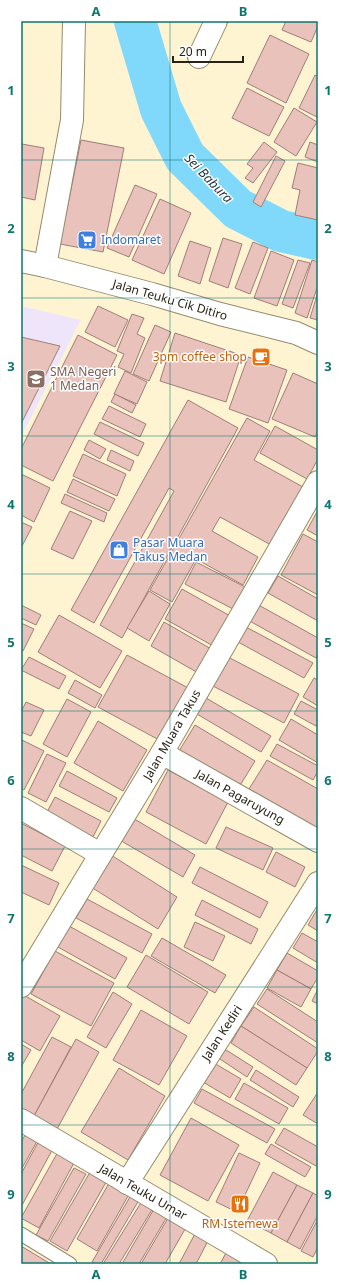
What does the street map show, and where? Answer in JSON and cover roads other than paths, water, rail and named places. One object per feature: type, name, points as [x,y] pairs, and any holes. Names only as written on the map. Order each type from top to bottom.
[{"type":"street","points":[[45,266],[72,120],[74,21]]},
{"type":"street","points":[[199,57],[216,21]]},
{"type":"street","name":"Jalan Teuku Cik Ditiro","points":[[21,261],[152,294],[220,314],[296,333],[318,343]]},
{"type":"street","name":"Jalan Muara Takus","points":[[21,986],[162,753],[318,482]]},
{"type":"street","name":"Jalan Pagaruyung","points":[[162,753],[318,841]]},
{"type":"street","points":[[21,808],[100,854]]},
{"type":"street","name":"Jalan Kediri","points":[[127,1183],[318,883]]},
{"type":"street","name":"Jalan Teuku Umar","points":[[21,1120],[266,1264]]},
{"type":"lane","points":[[21,1234],[70,1264]]},
{"type":"waterway","name":"Sei Babura","points":[[135,21],[161,109],[185,157],[238,209],[281,231],[318,239]]},
{"type":"place","name":"Indomaret","points":[[87,240]]},
{"type":"place","name":"3pm coffee shop","points":[[261,357]]},
{"type":"place","name":"SMA Negeri 1 Medan","points":[[36,379]]},
{"type":"place","name":"Pasar Muara Takus Medan","points":[[119,550]]},
{"type":"place","name":"RM Istemewa","points":[[240,1204]]}]
